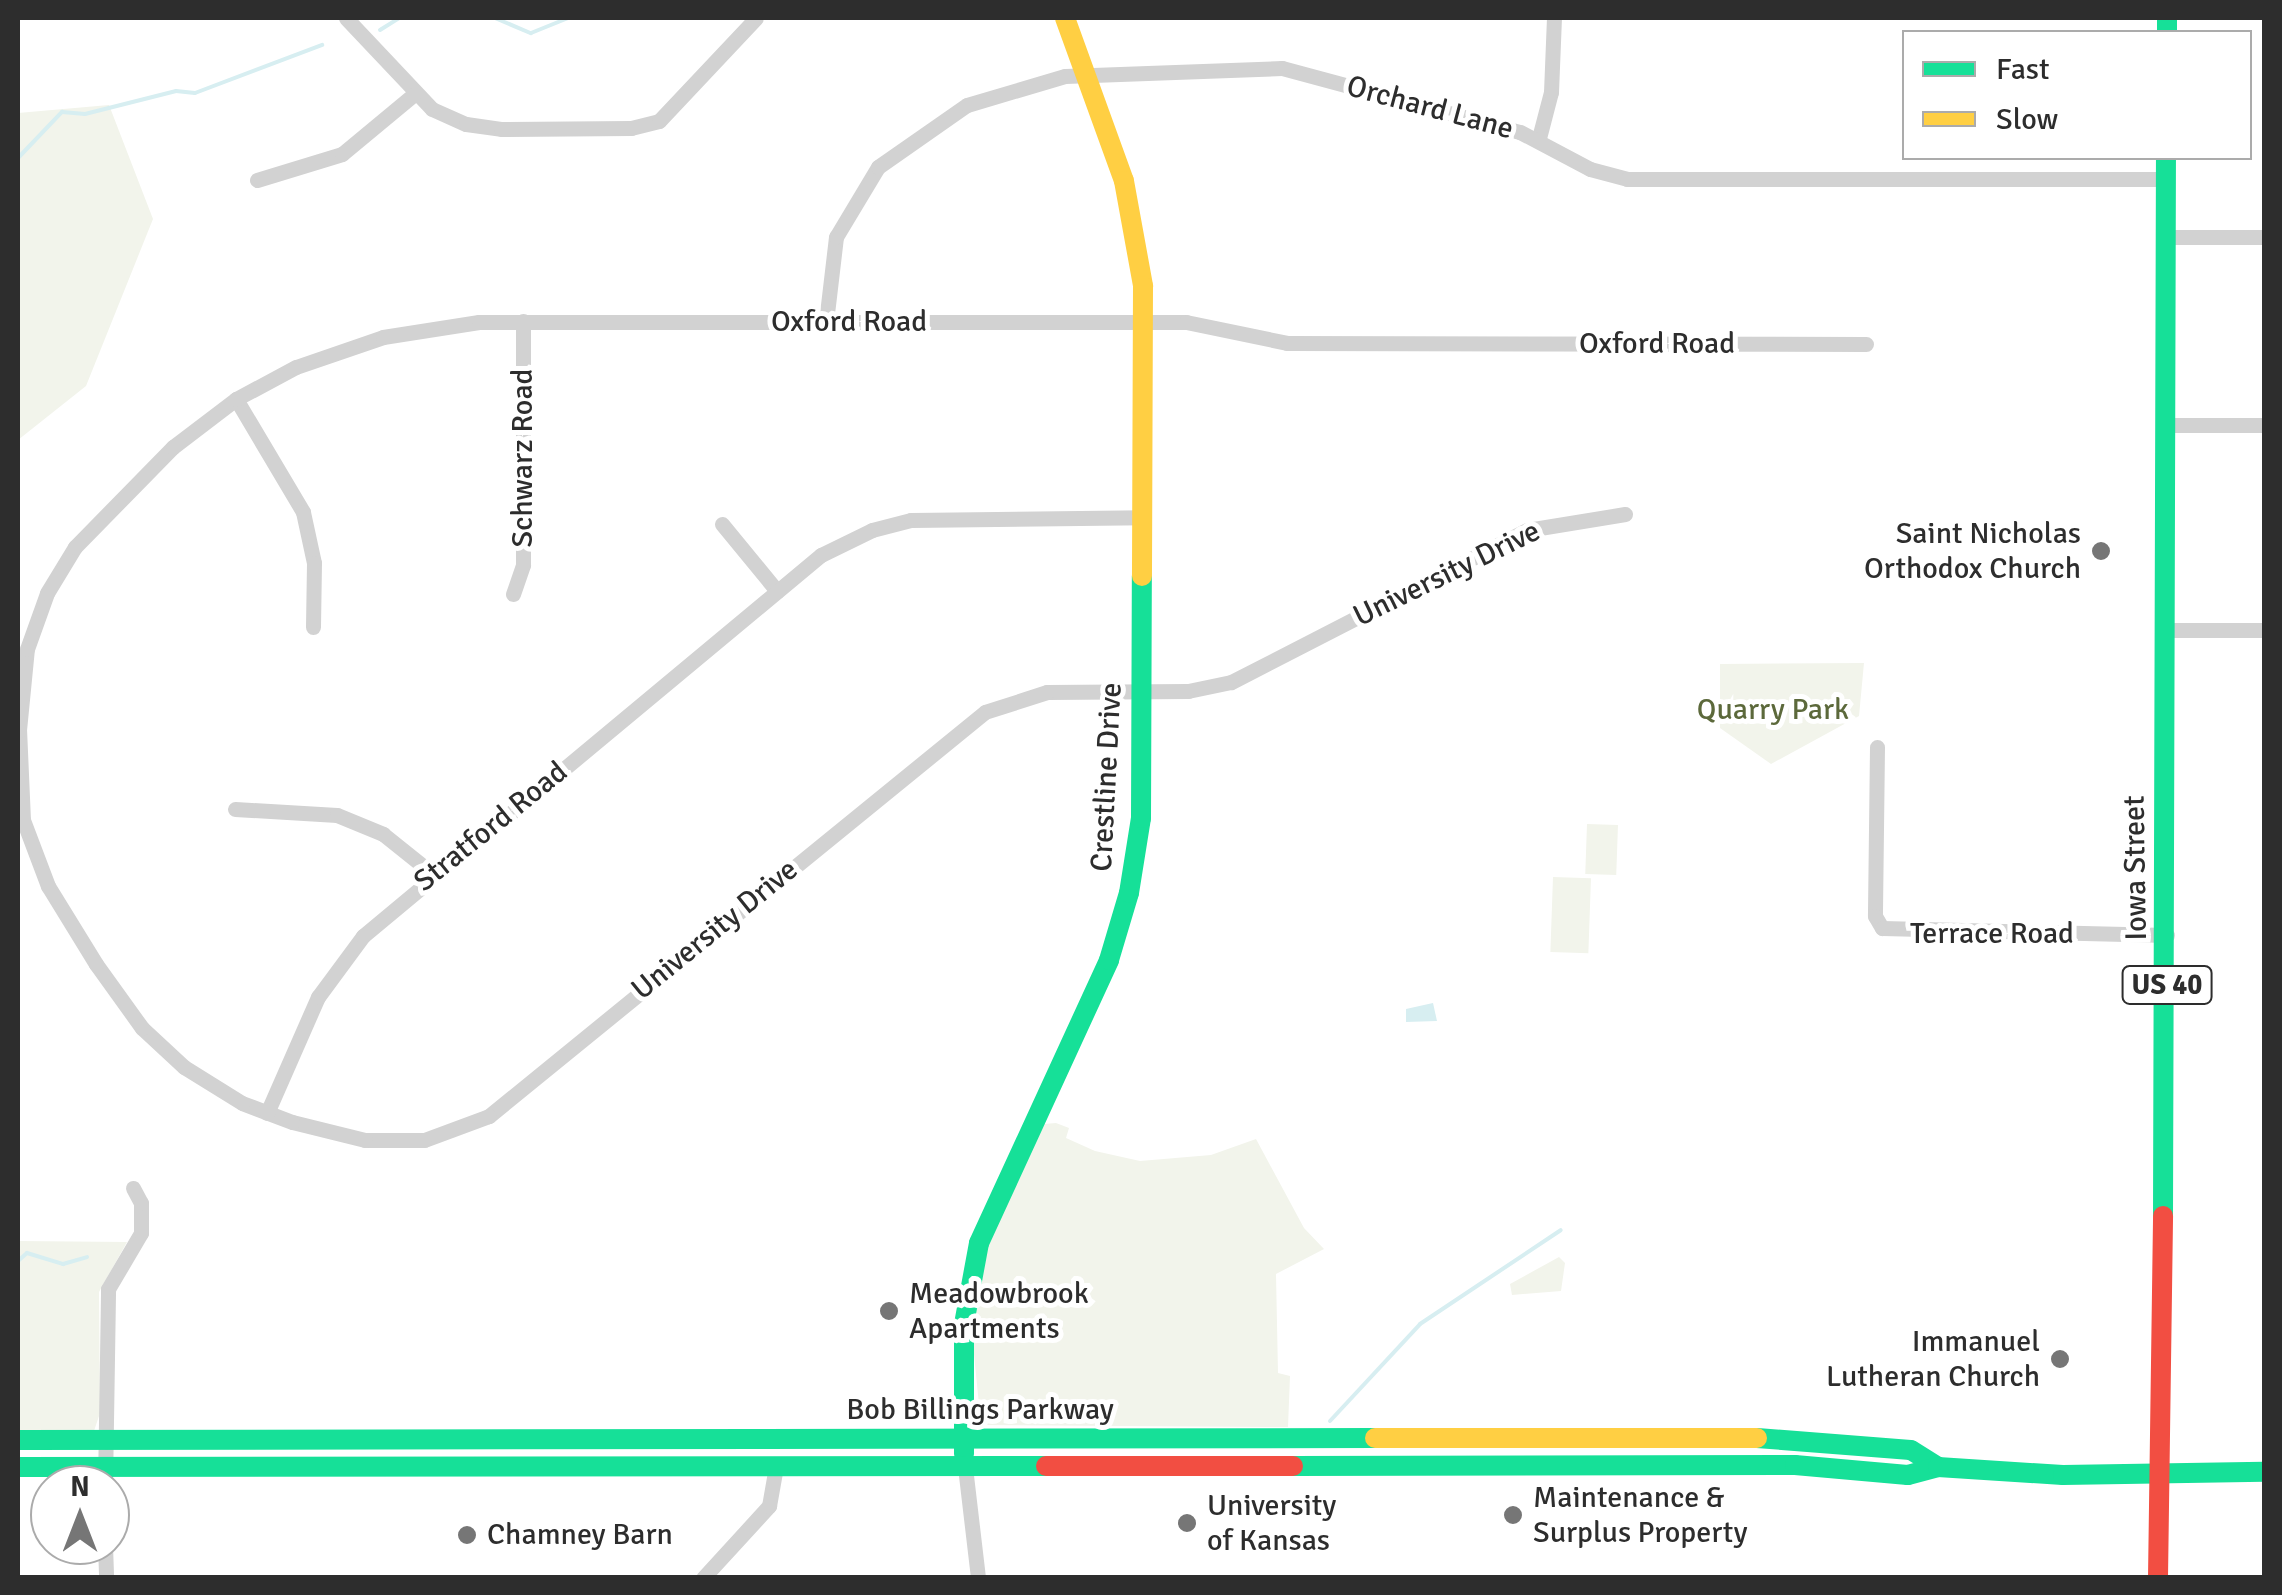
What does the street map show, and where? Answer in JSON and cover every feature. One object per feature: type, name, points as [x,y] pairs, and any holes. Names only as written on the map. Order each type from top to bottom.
[{"type":"main road","name":"Crestline Drive","points":[[964,1467],[964,1324],[979,1243],[1098,987],[1129,893],[1141,818],[1145,322],[1129,199],[1082,76],[1066,18]]},
{"type":"main road","name":"Iowa Street","points":[[2158,1578],[2167,935],[2166,168]]},
{"type":"main road","name":"Bob Billings Parkway","points":[[18,1440],[1795,1438],[1911,1450],[1938,1467]]},
{"type":"main road","name":"Bob Billings Parkway","points":[[130,1476],[776,1467],[1794,1465],[1908,1476],[1938,1467],[2158,1474],[2264,1472]]},
{"type":"street","points":[[346,18],[413,95],[450,118],[483,128],[646,126],[670,113],[756,18]]},
{"type":"street","points":[[1539,138],[1549,106],[1554,18]]},
{"type":"street","name":"Orchard Lane","points":[[826,322],[836,237],[878,167],[941,118],[988,95],[1082,76],[1282,68],[1539,138],[1590,169],[1627,179],[2166,168]]},
{"type":"street","points":[[258,180],[342,154],[413,95]]},
{"type":"street","points":[[2166,237],[2264,237]]},
{"type":"street","name":"Oxford Road","points":[[18,707],[33,629],[64,563],[163,456],[236,399],[296,367],[383,337],[440,325],[523,321],[1145,322],[1202,323],[1287,343],[1866,344]]},
{"type":"street","name":"Schwarz Road","points":[[513,594],[523,565],[523,321]]},
{"type":"street","points":[[236,399],[303,512],[314,563],[313,626]]},
{"type":"street","points":[[2166,425],[2264,425]]},
{"type":"street","name":"University Drive","points":[[18,707],[24,820],[60,908],[142,1028],[208,1084],[266,1113],[382,1142],[462,1130],[489,1116],[974,719],[1026,695],[1143,691],[1232,682],[1527,530],[1625,514]]},
{"type":"street","name":"Stratford Road","points":[[266,1113],[318,997],[363,936],[777,591],[839,545],[911,520],[1144,517]]},
{"type":"street","points":[[722,524],[777,591]]},
{"type":"street","points":[[2166,630],[2264,630]]},
{"type":"street","name":"Terrace Road","points":[[1877,747],[1875,916],[1882,928],[2167,935]]},
{"type":"street","points":[[235,809],[337,815],[383,834],[433,874]]},
{"type":"street","points":[[106,1465],[108,1289],[141,1233],[142,1203],[133,1188]]},
{"type":"street","points":[[703,1578],[769,1506],[776,1467]]},
{"type":"street","name":"Crestline Drive","points":[[964,1467],[978,1578]]},
{"type":"green space","points":[[109,105],[153,219],[86,386],[18,440],[18,113]]},
{"type":"green space","name":"Quarry Park","points":[[1864,663],[1859,716],[1771,764],[1720,728],[1720,664]]},
{"type":"green space","points":[[1587,824],[1618,825],[1616,875],[1585,874]]},
{"type":"green space","points":[[1553,877],[1591,878],[1588,953],[1550,952]]},
{"type":"green space","points":[[1044,1124],[1069,1128],[1066,1138],[1095,1151],[1140,1161],[1211,1155],[1256,1139],[1304,1228],[1324,1249],[1276,1274],[1278,1373],[1290,1376],[1288,1427],[981,1425],[972,1334],[984,1253]]},
{"type":"green space","points":[[18,1241],[127,1242],[99,1292],[100,1413],[94,1431],[18,1432]]},
{"type":"green space","points":[[1559,1257],[1565,1263],[1561,1291],[1512,1295],[1510,1284]]},
{"type":"water","points":[[1433,1003],[1437,1021],[1406,1022],[1406,1009]]},
{"type":"waterway","points":[[380,30],[399,18]]},
{"type":"waterway","points":[[495,18],[531,33],[568,18]]},
{"type":"waterway","points":[[18,158],[62,112],[85,114],[176,91],[195,93],[322,45]]},
{"type":"waterway","points":[[1330,1421],[1420,1324],[1561,1230]]},
{"type":"waterway","points":[[18,1261],[27,1253],[63,1264],[87,1257]]},
{"type":"traffic: fast","points":[[2167,18],[2167,30]]},
{"type":"traffic: fast","points":[[2163,1216],[2166,160]]},
{"type":"traffic: fast","points":[[964,1454],[964,1324],[979,1243],[1109,960],[1129,893],[1141,818],[1142,576]]},
{"type":"traffic: fast","points":[[18,1440],[1375,1438]]},
{"type":"traffic: fast","points":[[1757,1438],[1911,1450],[1938,1467]]},
{"type":"traffic: fast","points":[[1293,1466],[1795,1465],[1908,1475],[1938,1467],[2063,1475],[2264,1472]]},
{"type":"traffic: fast","points":[[18,1467],[1046,1466]]},
{"type":"traffic: slow","points":[[1065,18],[1124,181],[1143,286],[1142,576]]},
{"type":"traffic: slow","points":[[1375,1438],[1757,1438]]},
{"type":"traffic: jam","points":[[2158,1578],[2163,1216]]},
{"type":"traffic: jam","points":[[1046,1466],[1293,1466]]},
{"type":"place","name":"Saint Nicholas Orthodox Church","points":[[2101,551]]},
{"type":"place","name":"Meadowbrook Apartments","points":[[889,1311]]},
{"type":"place","name":"Immanuel Lutheran Church","points":[[2060,1359]]},
{"type":"place","name":"Maintenance & Surplus Property","points":[[1513,1515]]},
{"type":"place","name":"University of Kansas","points":[[1187,1523]]},
{"type":"place","name":"Chamney Barn","points":[[467,1535]]}]
